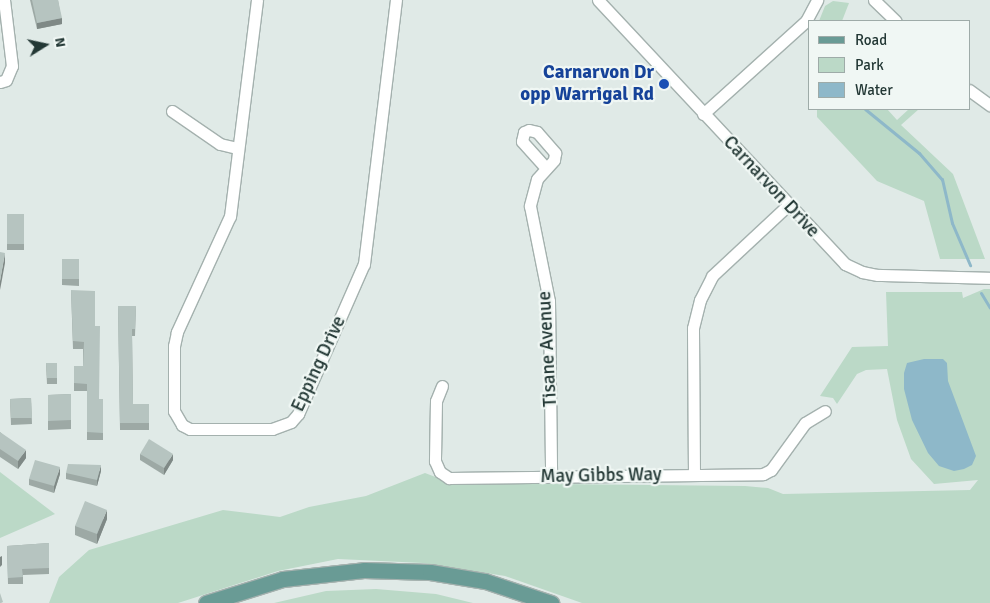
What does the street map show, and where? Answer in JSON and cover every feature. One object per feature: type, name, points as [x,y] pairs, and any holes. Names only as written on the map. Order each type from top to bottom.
[{"type":"main road","points":[[206,603],[283,579],[364,570],[430,572],[485,581],[551,603]]},
{"type":"street","points":[[0,82],[6,80],[12,66],[4,0]]},
{"type":"street","name":"Epping Drive","points":[[257,0],[230,216],[177,332],[174,346],[174,411],[182,425],[190,429],[272,429],[291,422],[298,414],[364,264],[396,0]]},
{"type":"street","name":"Carnarvon Drive","points":[[598,0],[787,206],[845,264],[862,272],[990,278]]},
{"type":"street","points":[[703,114],[806,20],[817,0]]},
{"type":"street","points":[[874,0],[895,20]]},
{"type":"street","points":[[970,91],[990,104]]},
{"type":"street","points":[[172,111],[220,144],[238,148]]},
{"type":"street","name":"Tisane Avenue","points":[[546,168],[532,190],[530,206],[549,301],[551,476]]},
{"type":"street","points":[[694,474],[693,328],[700,300],[712,276],[787,206]]},
{"type":"street","name":"May Gibbs Way","points":[[442,386],[436,411],[435,461],[440,472],[449,478],[763,474],[771,470],[805,422],[825,411]]},
{"type":"green space","points":[[833,1],[849,3],[842,20],[819,20],[825,6]]},
{"type":"green space","points":[[817,110],[888,110],[897,120],[908,110],[918,110],[901,125],[953,174],[985,259],[940,259],[924,201],[877,181],[817,117]]},
{"type":"green space","points":[[984,289],[990,289],[990,603],[582,603],[505,576],[423,563],[338,559],[278,571],[178,603],[49,603],[59,577],[89,550],[223,510],[280,517],[309,507],[366,496],[425,473],[451,483],[745,486],[768,488],[783,494],[970,490],[978,480],[934,484],[911,459],[897,420],[887,369],[866,370],[857,374],[837,404],[833,398],[820,396],[852,347],[888,346],[886,292],[962,292],[963,298]]},
{"type":"green space","points":[[0,472],[55,514],[0,538]]},
{"type":"green space","points":[[376,589],[436,594],[473,603],[274,603],[326,591]]},
{"type":"water","points":[[924,359],[943,359],[947,363],[948,381],[976,456],[972,465],[964,469],[954,471],[939,466],[928,453],[912,420],[904,389],[904,373],[907,363]]},
{"type":"building","points":[[32,0],[58,0],[62,18],[37,23]]},
{"type":"building","points":[[7,214],[24,214],[24,244],[7,244]]},
{"type":"building","points":[[0,252],[5,253],[0,281]]},
{"type":"building","points":[[62,259],[79,259],[79,279],[62,279]]},
{"type":"building","points":[[71,290],[95,291],[95,326],[100,326],[99,399],[103,399],[103,433],[87,432],[87,384],[74,383],[74,366],[83,366],[84,342],[73,341]]},
{"type":"building","points":[[118,306],[136,306],[135,329],[132,329],[133,404],[149,404],[149,423],[120,423]]},
{"type":"building","points":[[46,363],[57,363],[57,378],[47,378]]},
{"type":"building","points":[[71,394],[71,420],[48,421],[48,395]]},
{"type":"building","points":[[31,398],[32,418],[11,418],[10,399]]},
{"type":"building","points":[[0,432],[26,450],[18,461],[0,449]]},
{"type":"building","points":[[149,439],[173,454],[164,468],[140,454]]},
{"type":"building","points":[[35,460],[60,467],[54,486],[29,479]]},
{"type":"building","points":[[68,464],[101,465],[97,480],[66,473]]},
{"type":"building","points":[[85,501],[107,510],[97,534],[75,526]]},
{"type":"building","points":[[49,543],[49,568],[22,569],[23,577],[8,578],[7,546]]},
{"type":"waterway","points":[[866,110],[919,153],[942,179],[952,223],[970,265]]},
{"type":"waterway","points":[[981,293],[990,308]]},
{"type":"place","name":"Carnarvon Dr opp Warrigal Rd","points":[[664,84]]}]
